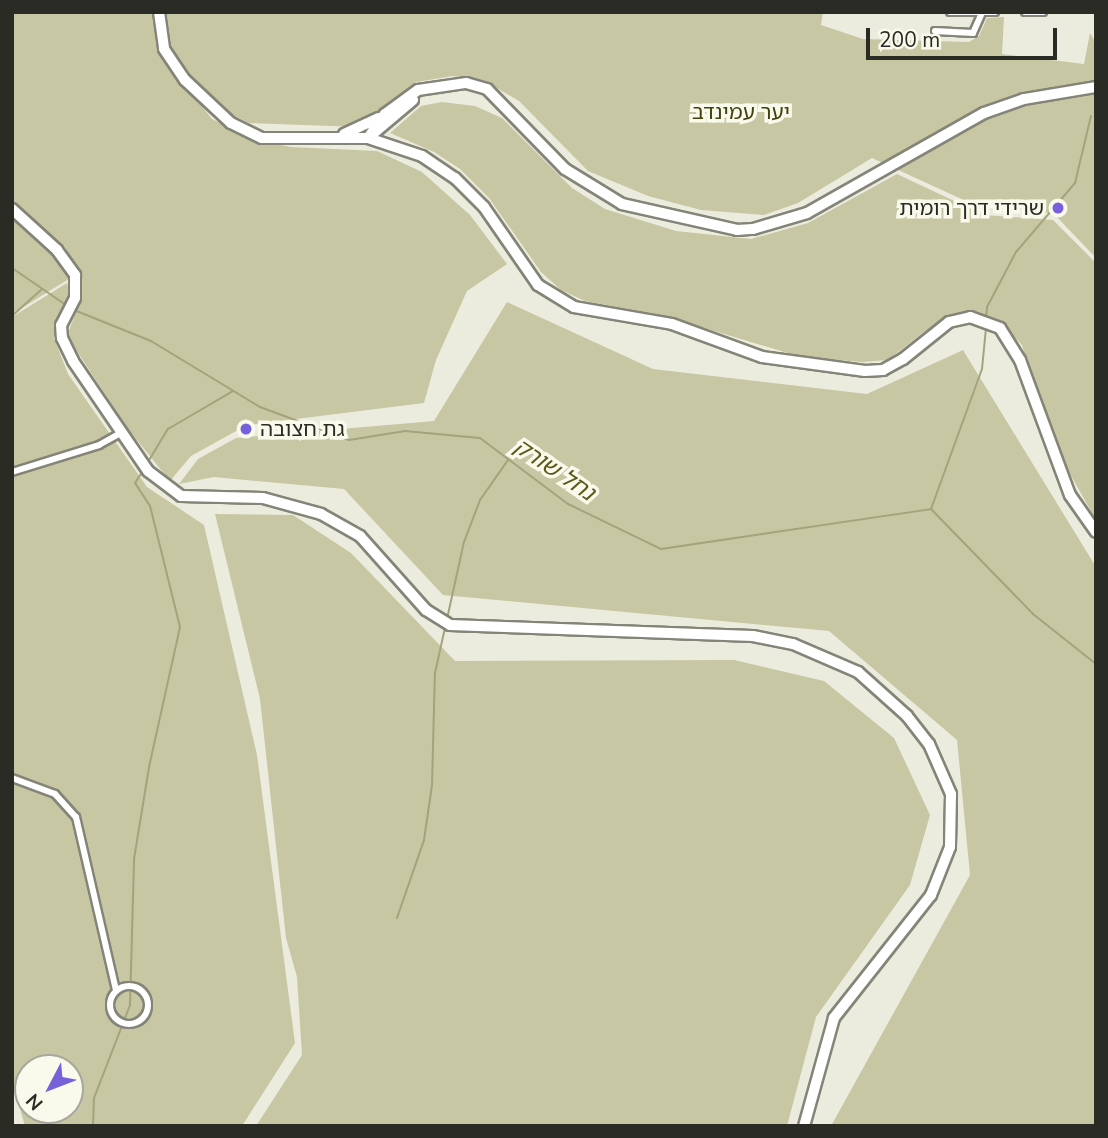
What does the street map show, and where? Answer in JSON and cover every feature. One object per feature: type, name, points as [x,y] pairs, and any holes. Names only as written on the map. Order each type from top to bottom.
[{"type":"main road","points":[[159,12],[164,49],[185,80],[231,123],[262,138],[339,135],[368,138],[422,156],[455,178],[484,207],[538,285],[574,307],[671,324],[762,357],[865,371],[883,370],[903,359],[949,322],[970,317],[1000,328],[1020,360],[1070,495],[1096,532]]},
{"type":"main road","points":[[339,135],[385,114],[418,90],[439,84],[466,83],[487,89],[565,169],[592,189],[645,212],[737,230],[779,225],[807,213],[984,113],[1024,99],[1096,87]]},
{"type":"main road","points":[[368,138],[426,93],[487,89]]},
{"type":"main road","points":[[368,138],[385,114]]},
{"type":"main road","points":[[12,209],[69,263],[77,286],[75,298],[64,313],[64,344],[148,471],[181,496],[283,501],[342,525],[376,552],[426,610],[450,625],[753,636],[833,657],[890,698],[929,744],[942,768],[953,808],[950,847],[931,895],[834,1018],[804,1126]]},
{"type":"street","points":[[950,12],[995,12]]},
{"type":"street","points":[[1025,12],[1043,12]]},
{"type":"street","points":[[935,31],[973,33],[982,13]]},
{"type":"street","points":[[12,472],[99,445],[121,433]]},
{"type":"street","points":[[12,778],[55,794],[76,817],[116,990],[110,1008],[117,1020],[129,1024],[141,1021],[148,1010],[144,992],[134,986],[116,990]]},
{"type":"green space","points":[[12,12],[153,12],[158,51],[212,119],[252,139],[291,147],[377,151],[422,172],[470,215],[507,264],[467,291],[436,360],[424,403],[247,425],[191,456],[170,481],[128,429],[67,336],[81,298],[79,274],[65,247],[12,200]]},
{"type":"green space","name":"יער עמינדב","points":[[164,12],[823,12],[821,25],[863,39],[969,42],[979,36],[987,18],[1004,17],[1002,54],[1084,64],[1090,33],[1096,43],[1096,258],[1054,214],[997,204],[979,207],[872,158],[798,203],[764,215],[701,210],[648,196],[588,171],[519,101],[485,81],[453,76],[416,82],[360,127],[249,123],[227,112],[190,78],[165,37]]},
{"type":"green space","points":[[442,102],[475,106],[502,118],[572,188],[605,209],[676,231],[751,239],[808,223],[897,174],[984,215],[1053,220],[1096,263],[1096,520],[1052,442],[1022,345],[999,320],[981,315],[949,319],[925,331],[888,360],[862,362],[801,357],[661,315],[585,301],[561,290],[541,272],[489,198],[460,169],[434,152],[390,133],[421,106]]},
{"type":"green space","points":[[12,219],[55,256],[69,279],[12,314]]},
{"type":"green space","points":[[67,283],[71,297],[54,338],[68,374],[147,487],[204,525],[257,755],[295,1043],[242,1126],[25,1126],[84,1124],[84,1054],[14,1054],[14,1089],[12,317]]},
{"type":"green space","points":[[507,302],[653,369],[867,394],[963,350],[1096,567],[1096,1126],[831,1126],[970,875],[957,740],[829,631],[443,595],[344,489],[214,477],[179,484],[198,459],[236,438],[434,421]]},
{"type":"green space","points":[[215,514],[293,515],[351,553],[455,661],[734,660],[824,681],[894,738],[930,815],[910,885],[816,1017],[787,1126],[256,1126],[302,1055],[297,977],[286,938],[260,699]]},
{"type":"waterway","points":[[986,319],[987,307],[1016,252],[1075,183],[1091,116]]},
{"type":"waterway","name":"נחל שורק","points":[[12,268],[66,305]]},
{"type":"waterway","points":[[12,316],[42,289]]},
{"type":"waterway","name":"נחל שורק","points":[[74,310],[151,341],[260,407],[349,440],[405,431],[480,438],[568,504],[661,549],[931,509],[1033,614],[1096,664]]},
{"type":"waterway","points":[[931,509],[982,369],[986,328]]},
{"type":"waterway","points":[[148,462],[168,429],[233,391]]},
{"type":"waterway","points":[[447,619],[464,542],[480,500],[508,460]]},
{"type":"waterway","points":[[93,1126],[94,1098],[130,1005],[134,859],[149,767],[180,627],[150,506],[135,483],[144,469]]},
{"type":"waterway","points":[[397,918],[424,840],[432,785],[435,673],[445,628]]},
{"type":"place","name":"שרידי דרך רומית","points":[[1058,208]]},
{"type":"place","name":"גת חצובה","points":[[246,429]]}]
